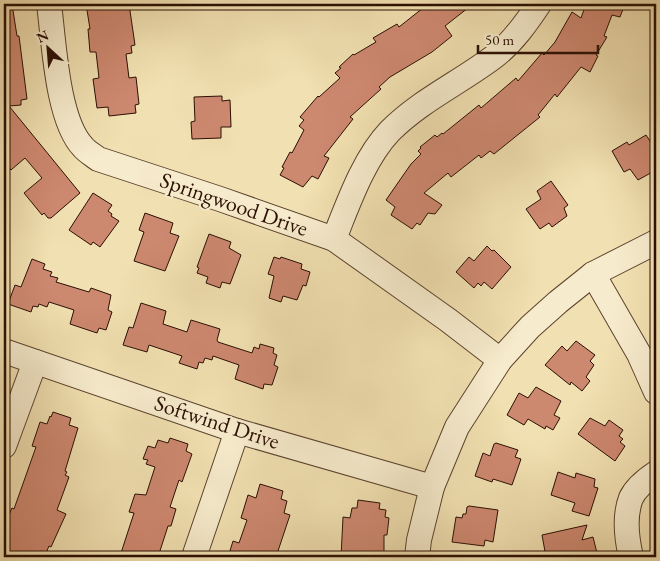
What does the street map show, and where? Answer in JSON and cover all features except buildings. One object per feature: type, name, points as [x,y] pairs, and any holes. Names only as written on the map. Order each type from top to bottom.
[{"type":"street","name":"Springwood Drive","points":[[49,4],[62,107],[71,129],[82,147],[98,159],[334,238],[500,360]]},
{"type":"street","points":[[334,238],[353,193],[370,160],[389,132],[416,109],[496,55],[526,24],[539,4]]},
{"type":"street","points":[[417,557],[419,540],[432,487],[457,427],[500,360],[544,314],[593,274],[656,242]]},
{"type":"street","points":[[593,274],[639,354],[656,392]]},
{"type":"street","name":"Softwind Drive","points":[[4,351],[237,431],[432,487]]},
{"type":"street","points":[[4,446],[35,362]]},
{"type":"street","points":[[194,557],[237,431]]},
{"type":"street","points":[[632,557],[628,544],[628,519],[632,498],[643,482],[656,473]]}]
